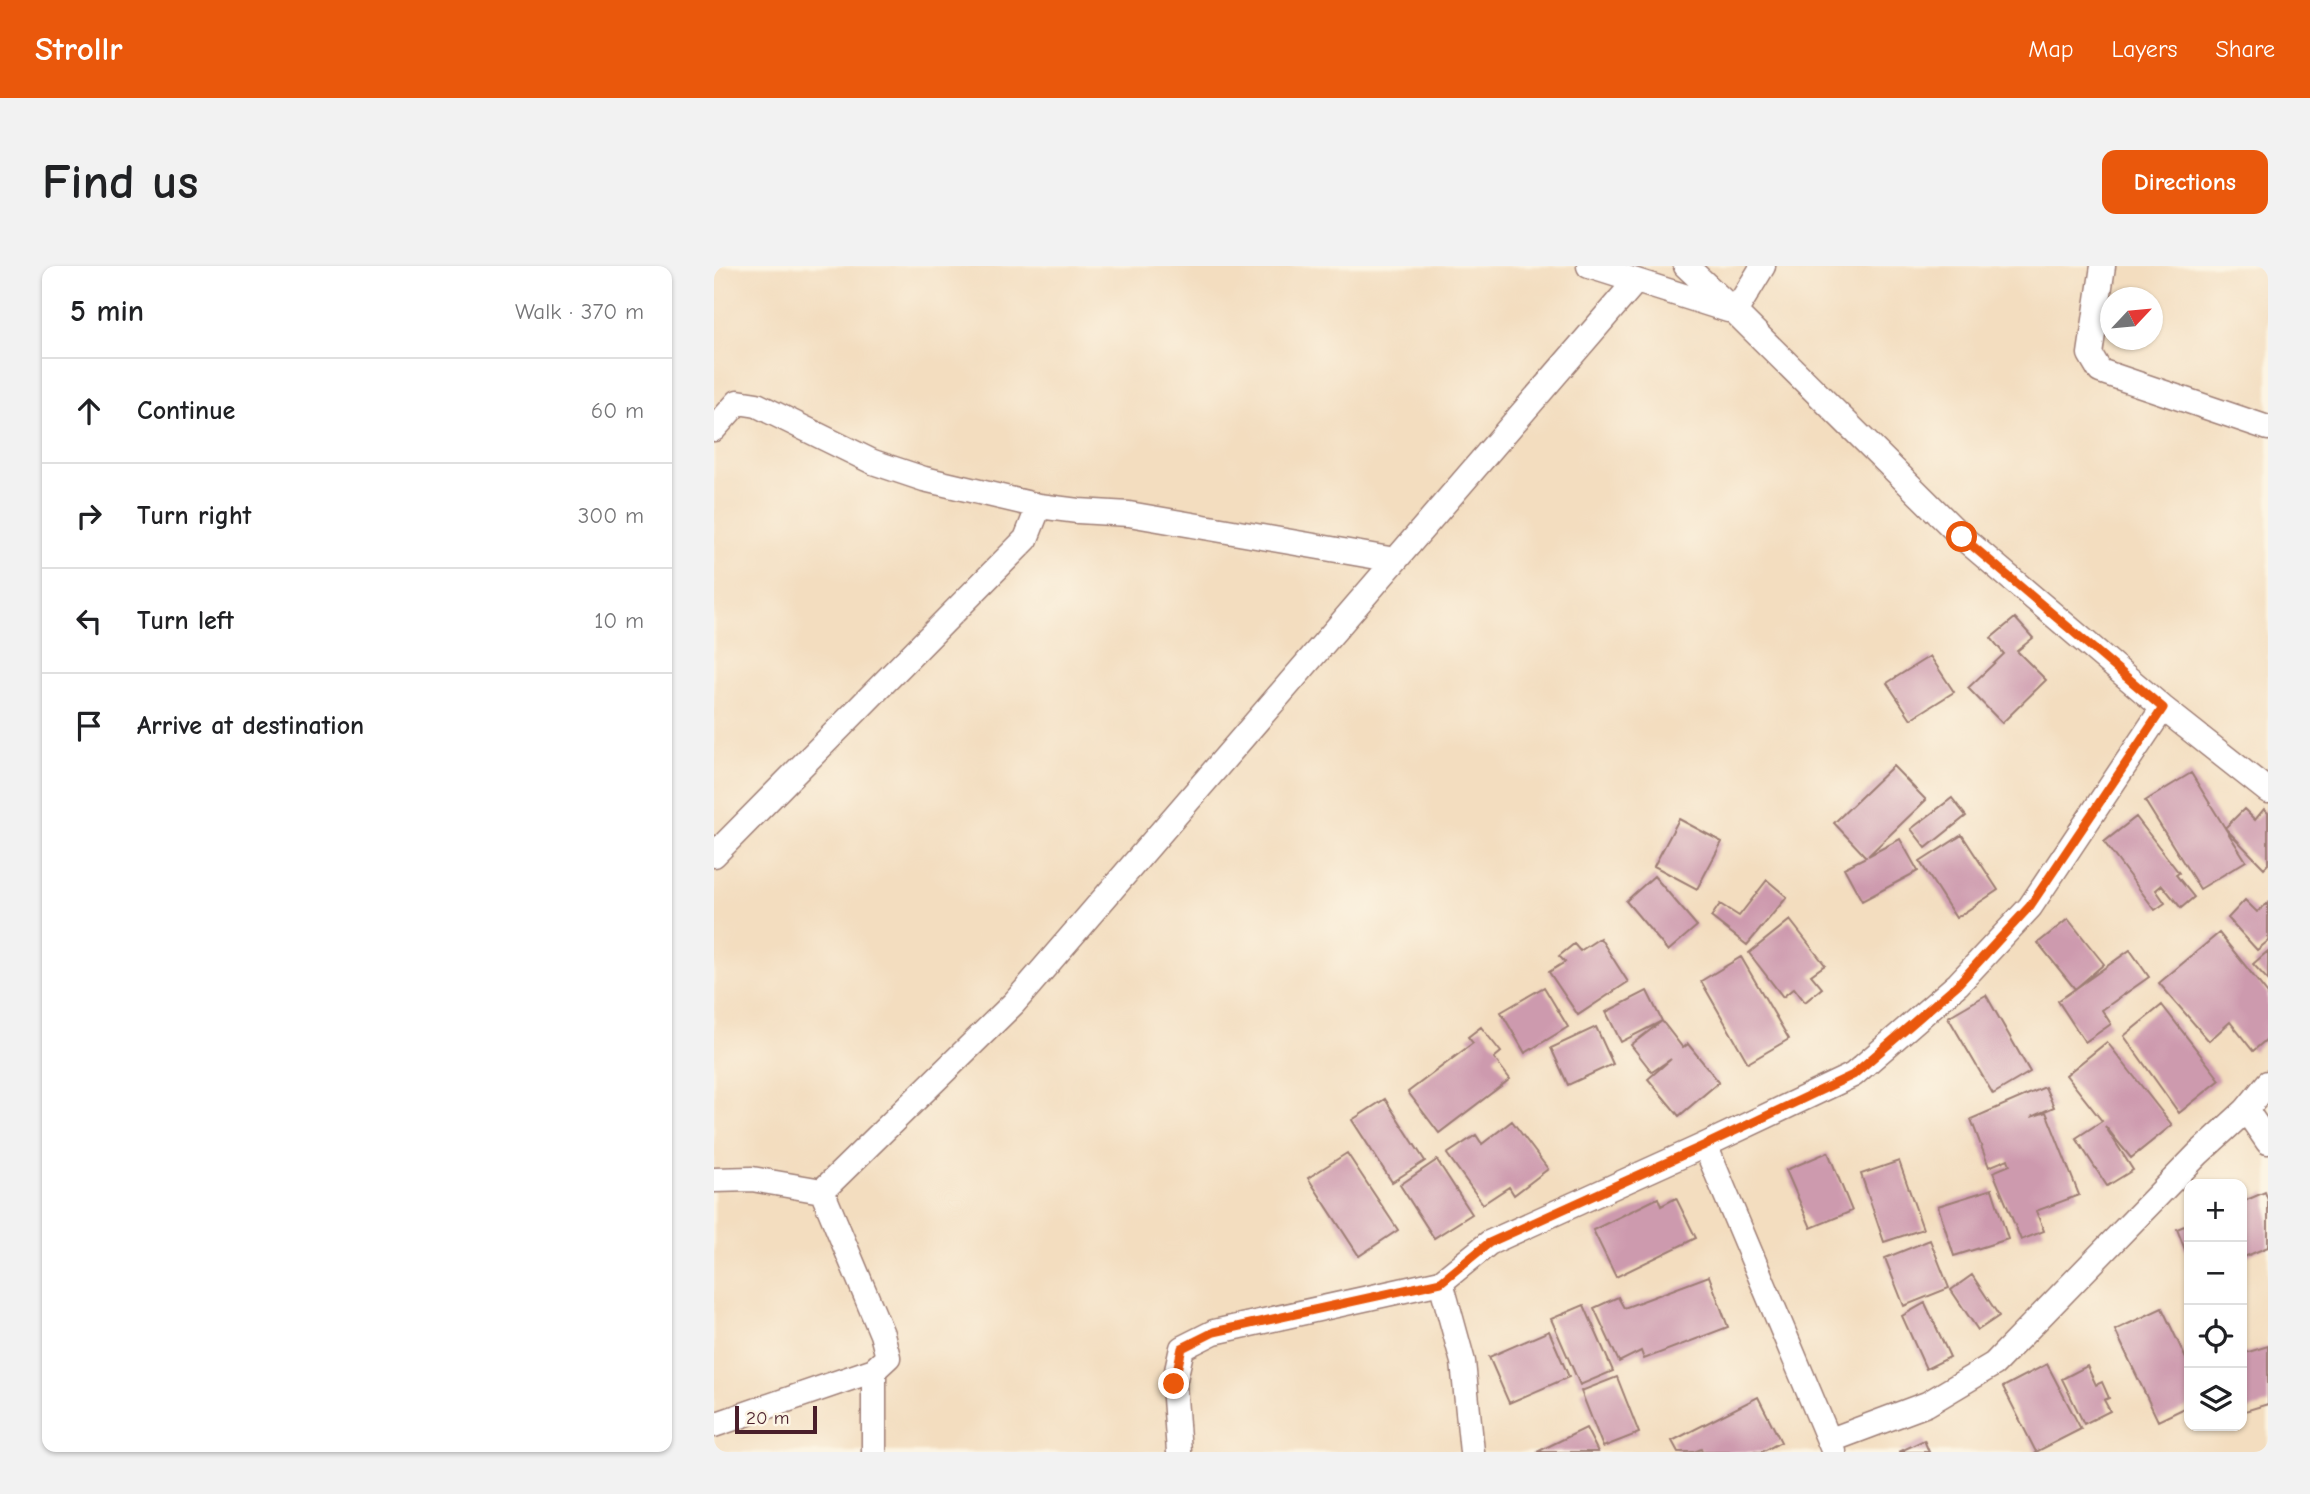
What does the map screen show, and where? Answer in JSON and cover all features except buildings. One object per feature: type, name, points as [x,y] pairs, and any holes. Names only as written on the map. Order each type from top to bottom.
[{"type":"street","points":[[1589,266],[1735,312]]},
{"type":"street","points":[[1686,266],[1962,537],[2163,708],[2268,791]]},
{"type":"street","points":[[1735,312],[1763,266]]},
{"type":"street","points":[[2103,266],[2090,354],[2100,371],[2268,428]]},
{"type":"street","points":[[822,1191],[1014,1003],[1636,281]]},
{"type":"street","points":[[714,429],[738,402],[757,405],[873,462],[924,479],[1039,506],[1129,514],[1395,560]]},
{"type":"street","points":[[714,855],[1026,539],[1039,506]]},
{"type":"street","points":[[1178,1452],[1174,1384],[1182,1348],[1214,1332],[1441,1282],[1489,1243],[1853,1075],[1958,984],[2030,906],[2163,708]]},
{"type":"street","points":[[1705,1145],[1832,1446],[1927,1404],[1994,1364],[2198,1154],[2246,1110],[2268,1083]]},
{"type":"street","points":[[2246,1110],[2268,1142]]},
{"type":"street","points":[[714,1180],[752,1179],[822,1191]]},
{"type":"street","points":[[714,1424],[874,1370],[888,1357],[883,1334],[822,1191]]},
{"type":"street","points":[[1441,1282],[1463,1362],[1472,1452]]},
{"type":"street","points":[[874,1370],[874,1452]]},
{"type":"route","points":[[1174,1384],[1182,1348],[1214,1332],[1441,1282],[1489,1243],[1853,1075],[1958,984],[2030,906],[2163,708],[1962,537]]}]
